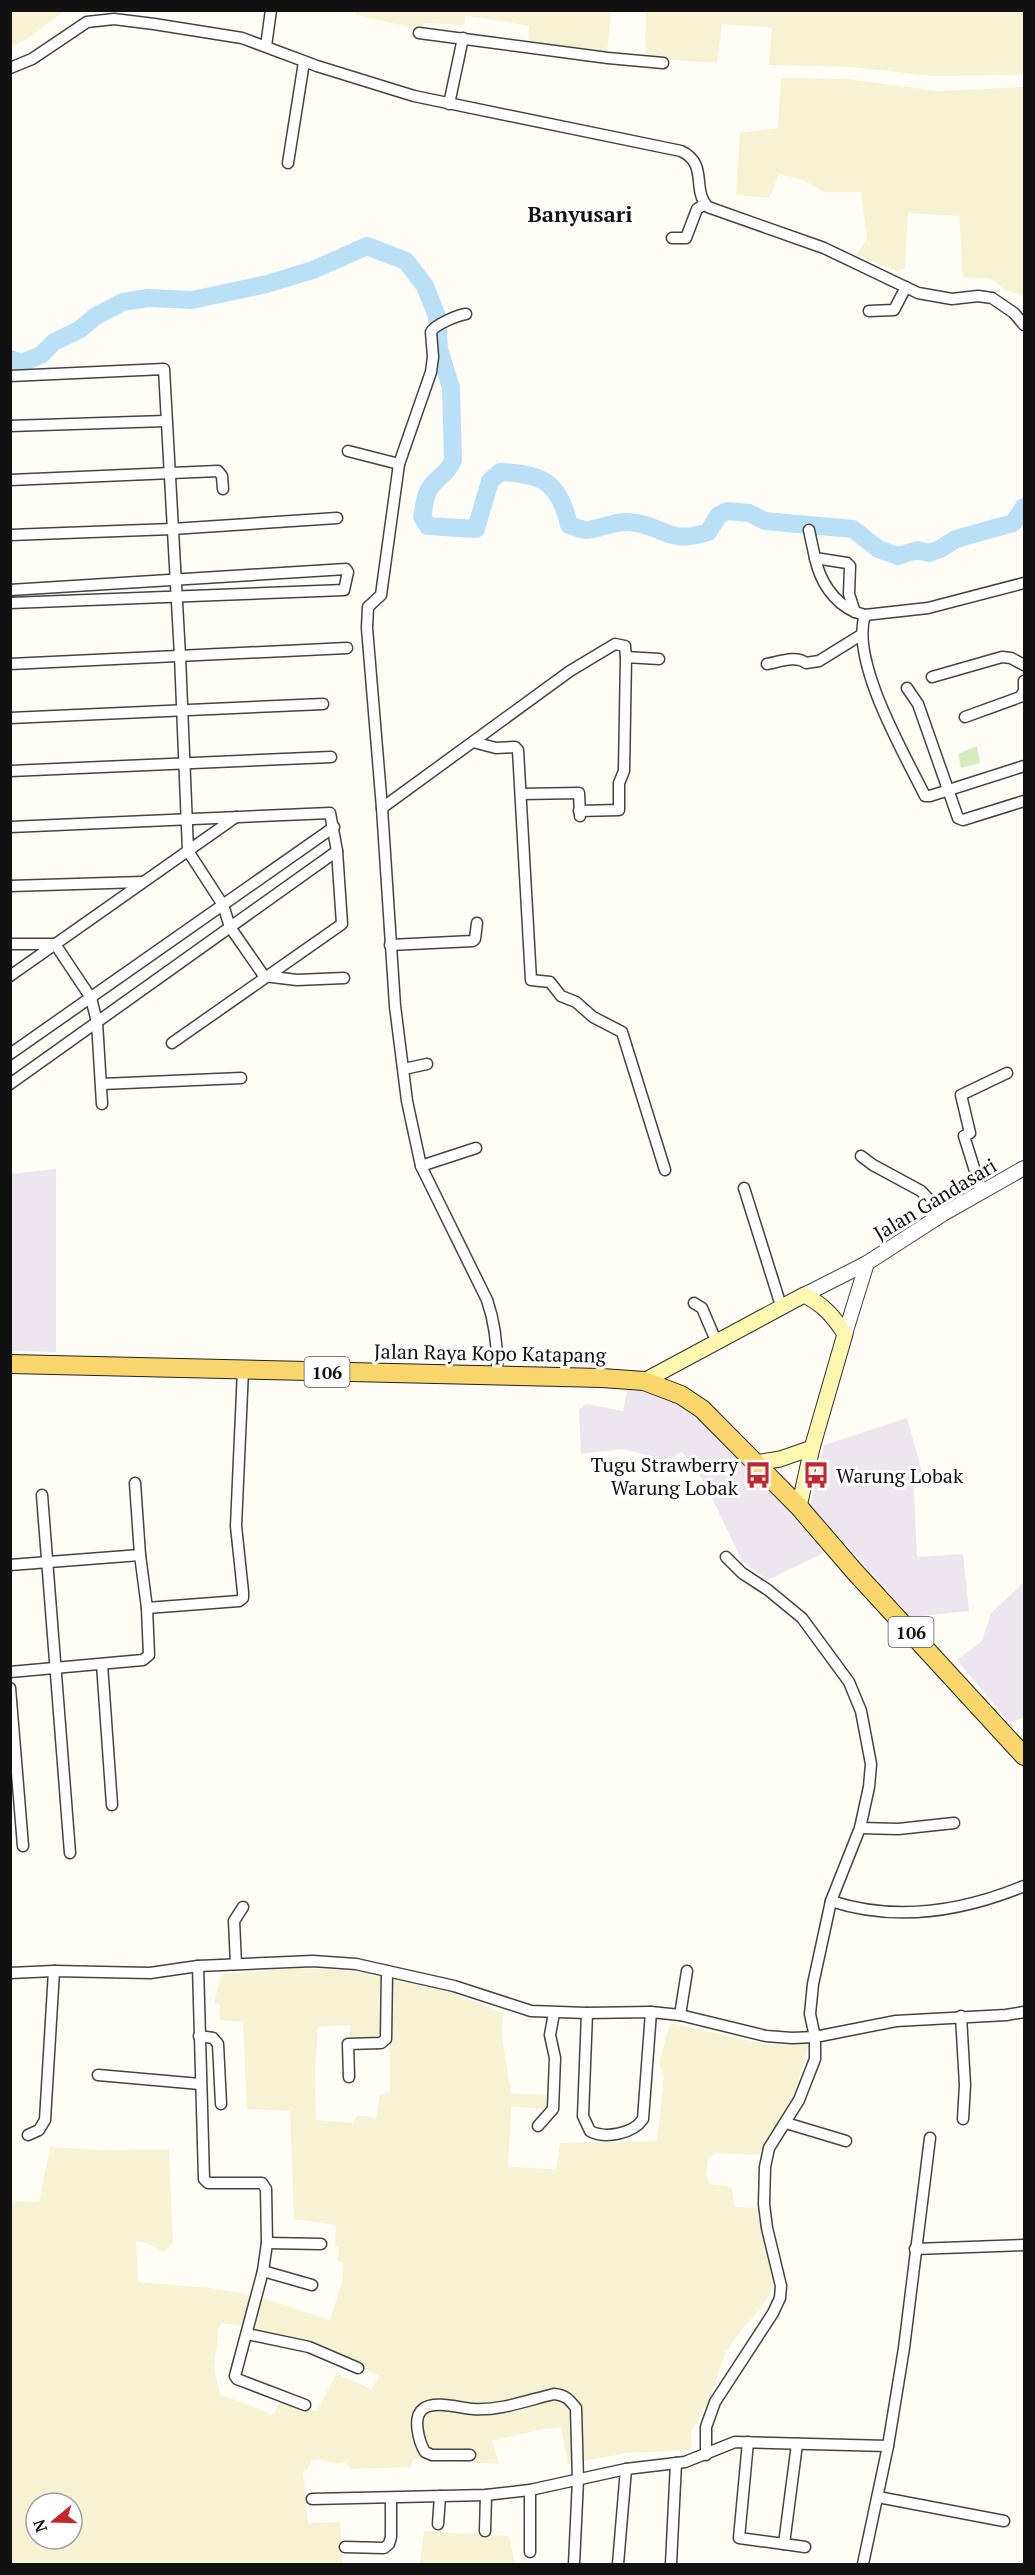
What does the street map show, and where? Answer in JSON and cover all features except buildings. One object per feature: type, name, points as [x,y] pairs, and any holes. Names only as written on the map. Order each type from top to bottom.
[{"type":"main road","points":[[644,1381],[782,1309],[804,1295],[826,1308],[845,1334],[812,1448],[799,1507]]},
{"type":"main road","name":"Jalan Raya Kopo Katapang","points":[[10,1364],[602,1378],[644,1381]]},
{"type":"main road","points":[[670,1367],[667,1382],[670,1391]]},
{"type":"main road","name":"106","points":[[644,1381],[681,1395],[702,1409],[799,1507],[855,1572],[1024,1756]]},
{"type":"main road","points":[[755,1463],[780,1459],[812,1448]]},
{"type":"street","points":[[266,46],[271,12]]},
{"type":"street","points":[[10,68],[32,59],[87,22],[104,20],[230,35],[266,46],[304,62],[393,90],[449,104],[681,151],[688,154],[696,163],[705,204]]},
{"type":"street","points":[[419,33],[462,41],[663,63]]},
{"type":"street","points":[[449,104],[462,41]]},
{"type":"street","points":[[288,163],[304,62]]},
{"type":"street","points":[[672,238],[686,238],[697,209],[705,204]]},
{"type":"street","points":[[705,204],[816,245],[918,293],[937,297],[992,298],[1014,313],[1024,325]]},
{"type":"street","points":[[869,311],[894,310],[906,287]]},
{"type":"street","points":[[466,314],[457,315],[431,332],[434,357],[431,372],[399,464],[381,595],[370,604],[367,610],[390,945],[407,1101],[421,1166],[488,1300],[496,1330],[497,1376]]},
{"type":"street","points":[[10,376],[164,369],[188,851],[223,905],[230,927],[264,976],[297,980],[344,978]]},
{"type":"street","points":[[10,426],[166,421]]},
{"type":"street","points":[[348,451],[399,464]]},
{"type":"street","points":[[10,480],[218,471],[222,476],[223,489]]},
{"type":"street","points":[[10,535],[172,529],[337,518]]},
{"type":"street","points":[[808,530],[820,577],[838,603],[860,614],[928,608],[1024,583]]},
{"type":"street","points":[[815,558],[847,563],[850,566],[849,594],[860,614],[861,635],[870,677],[925,795],[930,796],[946,789],[1024,766]]},
{"type":"street","points":[[10,590],[346,569],[348,572],[344,590],[10,603]]},
{"type":"street","points":[[767,664],[793,659],[801,659],[806,663],[819,661],[861,635]]},
{"type":"street","points":[[382,808],[570,671],[612,646],[625,646],[624,771],[619,783],[619,810],[580,814],[579,793],[521,794]]},
{"type":"street","points":[[10,664],[347,648]]},
{"type":"street","points":[[626,657],[659,659]]},
{"type":"street","points":[[932,677],[1002,657],[1011,658],[1024,665]]},
{"type":"street","points":[[965,717],[1020,697],[1024,691],[1024,681]]},
{"type":"street","points":[[907,688],[918,704],[946,789],[961,820],[1024,801]]},
{"type":"street","points":[[10,718],[323,704]]},
{"type":"street","points":[[473,742],[496,748],[517,748],[531,980],[550,982],[561,996],[576,1002],[593,1017],[622,1032],[665,1170]]},
{"type":"street","points":[[10,771],[331,758]]},
{"type":"street","points":[[10,826],[328,812],[334,828],[337,851],[342,924],[264,976],[172,1043]]},
{"type":"street","points":[[10,976],[237,817]]},
{"type":"street","points":[[10,1054],[334,828]]},
{"type":"street","points":[[10,1084],[337,851]]},
{"type":"street","points":[[10,886],[142,882]]},
{"type":"street","points":[[390,945],[473,941],[477,923]]},
{"type":"street","points":[[10,944],[55,944]]},
{"type":"street","points":[[55,944],[91,998],[97,1022],[102,1104]]},
{"type":"street","points":[[404,1069],[428,1064]]},
{"type":"street","points":[[982,1193],[964,1136],[970,1133],[961,1095],[1007,1073]]},
{"type":"street","points":[[102,1084],[241,1078]]},
{"type":"street","points":[[421,1166],[476,1148]]},
{"type":"street","points":[[861,1156],[921,1191],[944,1214]]},
{"type":"street","name":"Jalan Gandasari","points":[[804,1295],[867,1263],[944,1214],[1024,1168]]},
{"type":"street","points":[[744,1188],[782,1309]]},
{"type":"street","name":"Jalan Gandasari","points":[[845,1334],[867,1263]]},
{"type":"street","points":[[694,1303],[702,1308],[717,1343]]},
{"type":"street","points":[[147,1608],[239,1601],[243,1598],[236,1526],[243,1370]]},
{"type":"street","points":[[10,1672],[102,1664],[147,1658],[149,1655],[147,1608],[140,1555],[135,1483]]},
{"type":"street","points":[[42,1495],[70,1853]]},
{"type":"street","points":[[10,1565],[140,1555]]},
{"type":"street","points":[[706,2455],[706,2427],[715,2402],[773,2313],[780,2298],[779,2276],[767,2228],[764,2183],[769,2148],[791,2125],[815,2058],[820,2036],[810,2014],[810,1999],[839,1904],[866,1828],[871,1764],[856,1696],[849,1682],[802,1618],[768,1590],[742,1573],[726,1557]]},
{"type":"street","points":[[102,1664],[112,1805]]},
{"type":"street","points":[[10,1688],[15,1809],[23,1846]]},
{"type":"street","points":[[866,1828],[898,1829],[954,1823]]},
{"type":"street","points":[[839,1904],[909,1913],[944,1911],[1024,1886]]},
{"type":"street","points":[[236,1964],[234,1922],[243,1907]]},
{"type":"street","points":[[10,1973],[54,1971],[150,1973],[198,1966],[313,1961],[356,1964],[454,1986],[512,2006],[554,2013],[651,2012],[681,2015],[766,2036],[820,2036],[896,2021],[1024,2012]]},
{"type":"street","points":[[198,1966],[204,2179],[208,2183],[262,2183],[265,2186],[267,2243],[263,2271],[236,2378],[305,2406]]},
{"type":"street","points":[[28,2135],[39,2130],[45,2120],[54,1971]]},
{"type":"street","points":[[349,2077],[348,2044],[381,2043],[386,2039],[387,1971]]},
{"type":"street","points":[[681,2015],[687,1971]]},
{"type":"street","points":[[587,2013],[584,2116],[590,2131],[597,2135],[633,2129],[642,2119],[651,2012]]},
{"type":"street","points":[[538,2126],[553,2109],[555,2058],[550,2035],[554,2013]]},
{"type":"street","points":[[961,2016],[965,2085],[963,2120]]},
{"type":"street","points":[[199,2036],[213,2038],[218,2044],[221,2104]]},
{"type":"street","points":[[98,2074],[200,2084]]},
{"type":"street","points":[[791,2125],[846,2141]]},
{"type":"street","points":[[863,2565],[888,2446],[904,2348],[930,2138]]},
{"type":"street","points":[[267,2243],[321,2244]]},
{"type":"street","points":[[915,2250],[1024,2245]]},
{"type":"street","points":[[263,2271],[312,2284]]},
{"type":"street","points":[[247,2334],[309,2348],[358,2368]]},
{"type":"street","points":[[470,2455],[432,2456],[425,2452],[419,2433],[418,2416],[421,2409],[430,2405],[476,2409],[499,2407],[554,2394],[564,2395],[576,2408],[578,2480],[574,2565]]},
{"type":"street","points":[[312,2499],[486,2495],[530,2490],[626,2469],[676,2463],[706,2455],[735,2442],[888,2446]]},
{"type":"street","points":[[748,2442],[740,2538],[805,2547]]},
{"type":"street","points":[[784,2544],[797,2444]]},
{"type":"street","points":[[671,2565],[676,2463]]},
{"type":"street","points":[[618,2565],[626,2469]]},
{"type":"street","points":[[530,2490],[530,2552]]},
{"type":"street","points":[[485,2530],[486,2495]]},
{"type":"street","points":[[438,2524],[440,2496]]},
{"type":"street","points":[[878,2497],[1004,2521]]},
{"type":"street","points":[[345,2547],[384,2548],[389,2544],[392,2537],[391,2498]]},
{"type":"shaded area","points":[[11,10],[64,11],[26,40],[11,47]]},
{"type":"shaded area","points":[[356,11],[611,11],[607,52],[528,42],[529,26],[502,21],[465,16],[464,25],[423,23],[422,30],[356,15]]},
{"type":"shaded area","points":[[646,11],[1024,11],[1024,75],[930,76],[852,67],[769,65],[772,28],[722,24],[717,63],[645,58]]},
{"type":"shaded area","points":[[781,78],[847,79],[938,91],[1024,87],[1024,296],[1005,290],[991,279],[963,277],[959,216],[908,213],[905,268],[899,272],[856,255],[867,239],[861,192],[825,192],[803,180],[779,174],[769,198],[736,195],[740,133],[778,128]]},
{"type":"shaded area","points":[[56,1169],[56,1352],[11,1351],[11,1174]]},
{"type":"shaded area","points":[[628,1385],[679,1403],[749,1464],[824,1553],[767,1580],[742,1561],[705,1483],[682,1452],[660,1465],[650,1456],[623,1449],[581,1454],[579,1410],[586,1404],[623,1411]]},
{"type":"shaded area","points":[[907,1418],[922,1472],[913,1474],[917,1557],[963,1554],[969,1611],[911,1617],[810,1505],[824,1445]]},
{"type":"shaded area","points":[[1024,1582],[1024,1718],[1009,1722],[957,1660],[982,1641],[991,1613]]},
{"type":"shaded area","points":[[300,1968],[350,1971],[383,1977],[381,2039],[350,2040],[350,2025],[318,2027],[315,2068],[316,2120],[353,2123],[357,2115],[376,2118],[380,2095],[390,2092],[390,1979],[449,1992],[503,2013],[502,2036],[511,2093],[547,2095],[550,2109],[511,2107],[508,2167],[556,2169],[560,2143],[657,2141],[664,2076],[659,2064],[670,2023],[769,2045],[809,2044],[788,2116],[759,2155],[715,2153],[708,2160],[706,2175],[710,2184],[732,2187],[734,2207],[760,2208],[772,2280],[770,2293],[760,2309],[734,2339],[725,2354],[709,2401],[691,2431],[692,2450],[627,2453],[568,2464],[561,2427],[492,2441],[499,2464],[414,2459],[410,2467],[351,2469],[345,2462],[336,2464],[318,2459],[311,2461],[307,2470],[303,2472],[308,2523],[340,2522],[343,2564],[11,2564],[10,2201],[39,2202],[50,2147],[106,2150],[169,2149],[173,2243],[163,2252],[147,2243],[136,2241],[138,2282],[210,2288],[253,2295],[244,2326],[221,2323],[219,2327],[214,2368],[220,2394],[274,2415],[280,2400],[303,2409],[317,2411],[336,2374],[372,2389],[379,2376],[309,2342],[254,2331],[260,2297],[330,2320],[343,2278],[343,2263],[338,2260],[339,2248],[335,2246],[336,2225],[294,2219],[290,2111],[247,2109],[243,2022],[219,2020],[220,2005],[214,2002],[222,1974]]},
{"type":"shaded area","points":[[424,2531],[509,2536],[515,2564],[394,2564],[420,2563]]},
{"type":"green space","points":[[977,746],[980,763],[961,768],[958,754]]},
{"type":"waterway","points":[[10,359],[21,363],[41,355],[54,342],[79,330],[96,316],[123,302],[148,298],[192,300],[267,284],[313,270],[367,246],[406,261],[425,286],[437,316],[439,349],[451,388],[453,460],[448,470],[432,484],[426,496],[422,517],[428,526],[476,529],[490,481],[500,472],[527,475],[546,483],[560,498],[569,525],[583,530],[628,522],[650,526],[674,536],[694,536],[708,532],[719,515],[727,511],[749,513],[765,521],[853,529],[878,549],[898,556],[917,550],[929,553],[956,539],[1013,523],[1024,507]]},
{"type":"place","name":"Tugu Strawberry Warung Lobak","points":[[758,1475]]},
{"type":"place","name":"Warung Lobak","points":[[816,1475]]},
{"type":"district","name":"Banyusari","points":[[580,213]]}]
